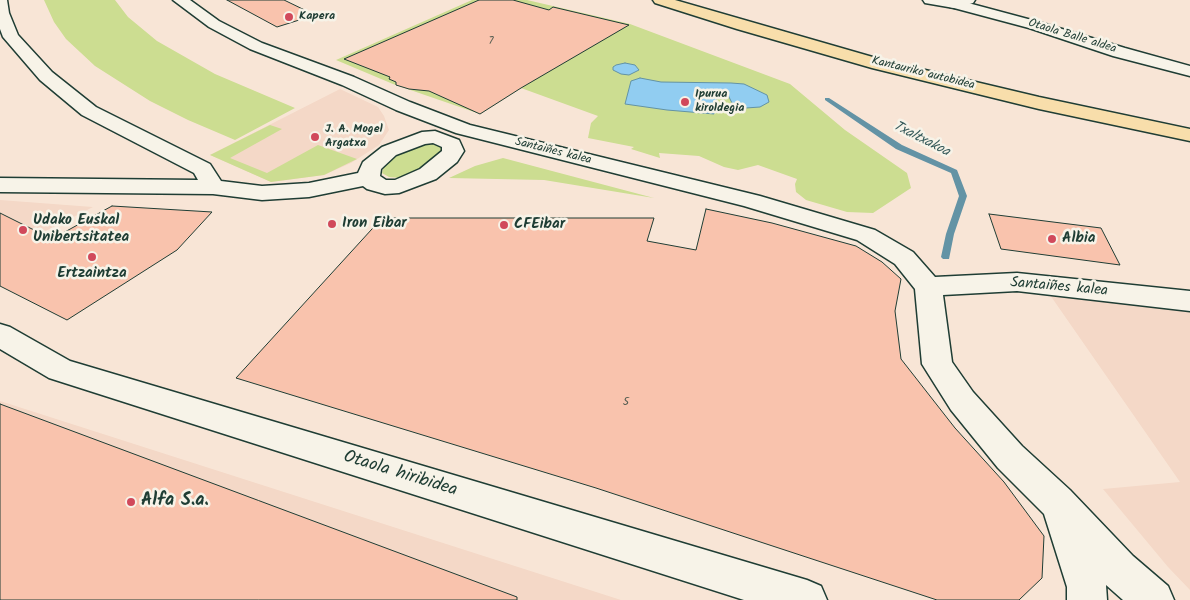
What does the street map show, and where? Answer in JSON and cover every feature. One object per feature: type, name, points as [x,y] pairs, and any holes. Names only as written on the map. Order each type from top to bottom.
[{"type":"highway","name":"Kantauriko autobidea","points":[[660,0],[743,26],[878,64],[1039,103],[1190,135]]},
{"type":"highway","name":"Kantauriko autobidea","points":[[691,0],[889,55],[1039,91],[1190,122]]},
{"type":"street","points":[[0,0],[1,14],[11,36],[46,76],[89,111],[202,169],[213,187]]},
{"type":"street","name":"Santaiñes kalea","points":[[180,0],[214,24],[256,46],[348,81],[403,106],[486,136],[752,201],[866,236],[904,258],[928,287],[1017,282],[1190,301]]},
{"type":"street","name":"Otaola Balle aldea","points":[[930,0],[961,2],[1119,52],[1190,71]]},
{"type":"street","points":[[403,106],[422,138]]},
{"type":"street","points":[[449,142],[464,138],[486,136]]},
{"type":"street","points":[[436,137],[452,144],[453,151],[449,157],[438,167],[414,181],[399,186],[385,187],[375,184],[368,178],[371,167],[381,158],[401,146],[422,138],[436,137]]},
{"type":"street","points":[[109,187],[153,171],[166,161],[167,152]]},
{"type":"street","points":[[0,185],[213,187],[262,193],[308,190],[368,178]]},
{"type":"street","points":[[928,287],[937,364],[962,401],[1010,457],[1057,502],[1125,585],[1154,600]]},
{"type":"street","name":"Otaola hiribidea","points":[[0,335],[60,370],[807,600]]},
{"type":"street","points":[[1057,502],[1087,587],[1087,600]]},
{"type":"shaded area","name":"J. A. Mogel Argatxa","points":[[340,89],[378,107],[384,116],[389,130],[379,145],[351,163],[324,175],[271,182],[210,155]]},
{"type":"shaded area","name":"Udako Euskal Unibertsitatea","points":[[0,200],[93,207],[0,254]]},
{"type":"shaded area","points":[[1050,295],[1190,312],[1190,590],[1168,567],[1103,489],[1180,482]]},
{"type":"shaded area","name":"Alfa S.a.","points":[[0,401],[621,600],[0,600]]},
{"type":"green space","points":[[44,0],[115,0],[128,17],[157,41],[215,74],[295,108],[235,140],[188,120],[150,101],[95,66],[66,39],[54,22]]},
{"type":"green space","name":"Ipurua kiroldegia","points":[[472,0],[527,0],[630,24],[790,84],[845,130],[907,173],[911,188],[873,213],[847,212],[806,200],[796,192],[795,184],[797,179],[758,165],[738,170],[724,167],[699,156],[659,153],[660,158],[631,149],[634,147],[588,138],[591,123],[598,116],[521,88],[480,114],[393,84],[336,60]]},
{"type":"green space","points":[[270,125],[282,129],[230,158],[267,173],[318,145],[357,159],[324,175],[271,182],[210,155]]},
{"type":"green space","points":[[428,143],[442,147],[443,153],[427,167],[400,178],[389,177],[382,173],[384,166],[399,154]]},
{"type":"green space","points":[[503,158],[654,198],[544,180],[449,178],[475,166]]},
{"type":"water","points":[[625,63],[635,65],[639,70],[629,75],[613,70],[613,67],[616,65]]},
{"type":"water","points":[[640,78],[661,82],[744,84],[767,95],[769,102],[760,107],[746,108],[732,103],[727,93],[718,90],[714,114],[625,104],[631,81]]},
{"type":"building","points":[[227,0],[284,0],[315,15],[277,27]]},
{"type":"building","points":[[479,0],[513,0],[549,10],[553,7],[629,25],[480,114],[429,91],[409,89],[396,85],[396,82],[389,79],[390,77],[344,59]]},
{"type":"building","name":"Ertzaintza","points":[[112,206],[212,212],[177,250],[67,320],[0,286],[0,213],[52,239]]},
{"type":"building","points":[[706,209],[772,223],[856,246],[882,262],[901,279],[895,311],[901,359],[955,428],[1004,482],[1044,536],[1042,578],[1019,600],[937,600],[596,488],[236,378],[382,218],[654,218],[647,241],[696,250]]},
{"type":"building","name":"Albia","points":[[989,214],[1101,228],[1120,265],[1001,249]]},
{"type":"building","name":"Alfa S.a.","points":[[0,404],[517,597],[517,600],[0,600]]},
{"type":"waterway","name":"Txaltxakoa","points":[[827,99],[899,147],[954,172],[963,196],[950,234],[946,257]]},
{"type":"place","name":"Kapera","points":[[289,17]]},
{"type":"place","name":"Ipurua kiroldegia","points":[[685,102]]},
{"type":"place","name":"J. A. Mogel Argatxa","points":[[315,137]]},
{"type":"place","name":"Iron Eibar","points":[[332,224]]},
{"type":"place","name":"CFEibar","points":[[504,225]]},
{"type":"place","name":"Udako Euskal Unibertsitatea","points":[[23,230]]},
{"type":"place","name":"Albia","points":[[1052,239]]},
{"type":"place","name":"Ertzaintza","points":[[92,257]]},
{"type":"place","name":"Alfa S.a.","points":[[131,502]]}]
